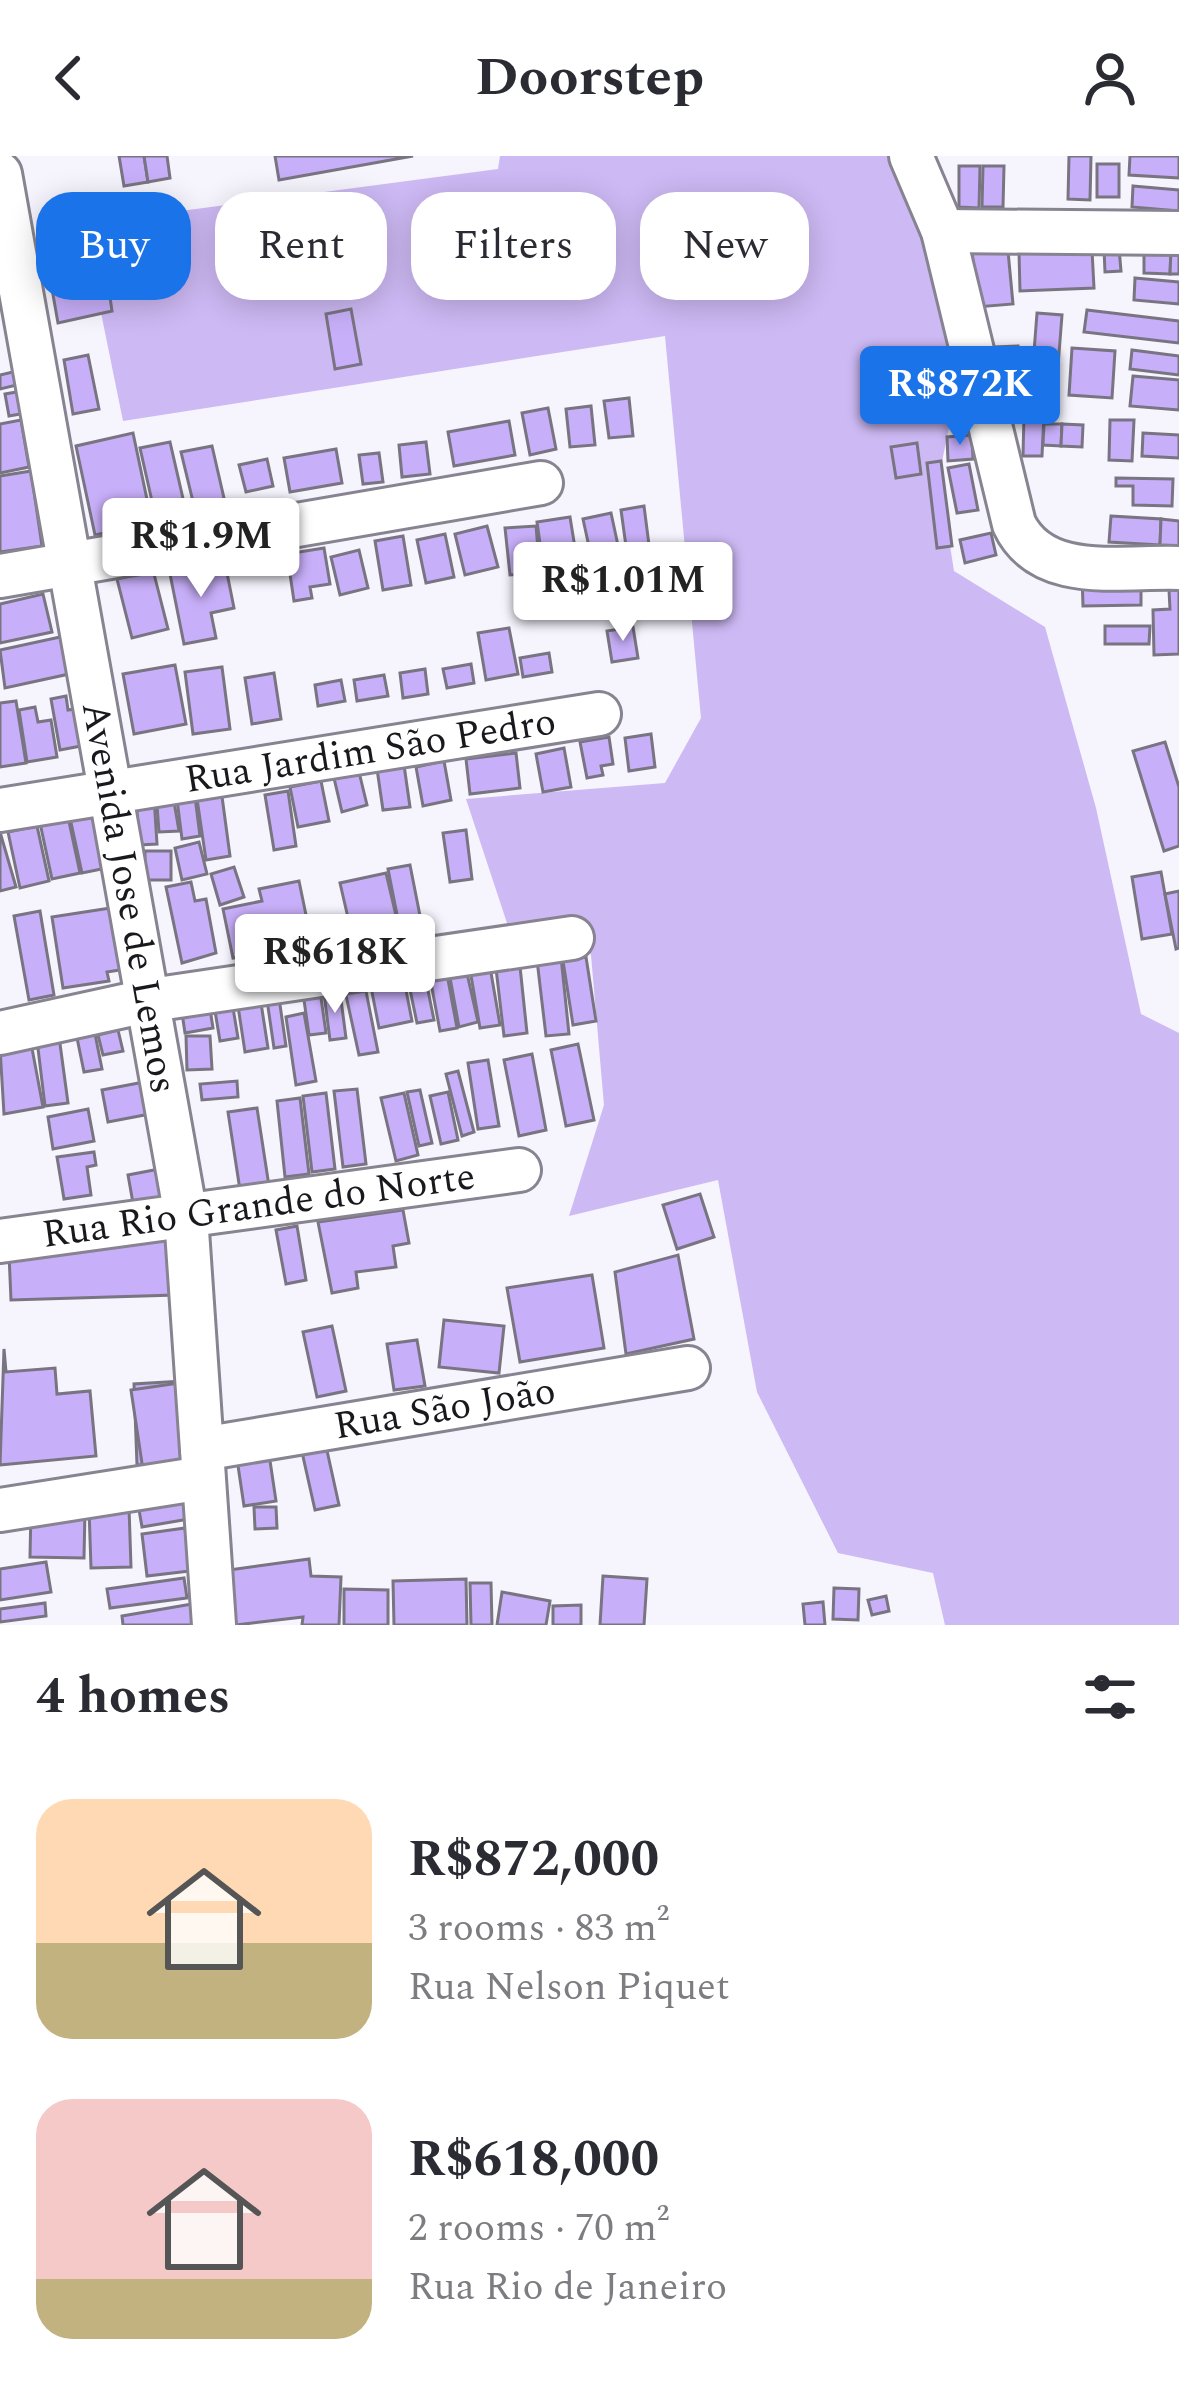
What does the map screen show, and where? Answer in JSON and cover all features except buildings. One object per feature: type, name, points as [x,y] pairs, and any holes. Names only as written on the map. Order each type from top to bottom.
[{"type":"street","points":[[911,156],[943,231],[1014,524],[1025,548],[1044,559],[1082,565],[1179,568]]},
{"type":"street","name":"Avenida Jose de Lemos","points":[[0,174],[16,347],[71,564],[186,1216],[214,1625]]},
{"type":"street","points":[[943,231],[1179,232]]},
{"type":"street","points":[[0,576],[541,483]]},
{"type":"street","name":"Rua Jardim São Pedro","points":[[0,810],[599,714]]},
{"type":"street","points":[[0,1033],[151,1000],[572,938]]},
{"type":"street","name":"Rua Rio Grande do Norte","points":[[0,1241],[519,1170]]},
{"type":"street","name":"Rua São João","points":[[0,1510],[203,1463],[688,1368]]},
{"type":"shaded area","points":[[500,156],[903,156],[964,355],[939,476],[954,571],[1045,627],[1096,808],[1141,1014],[1179,1033],[1179,1625],[945,1625],[933,1573],[838,1553],[757,1392],[718,1180],[569,1216],[604,1105],[591,955],[571,921],[507,923],[466,799],[665,783],[701,718],[665,336],[123,421],[98,300],[191,300],[191,210],[215,207],[215,300],[387,300],[387,192],[324,192],[498,169]]}]
